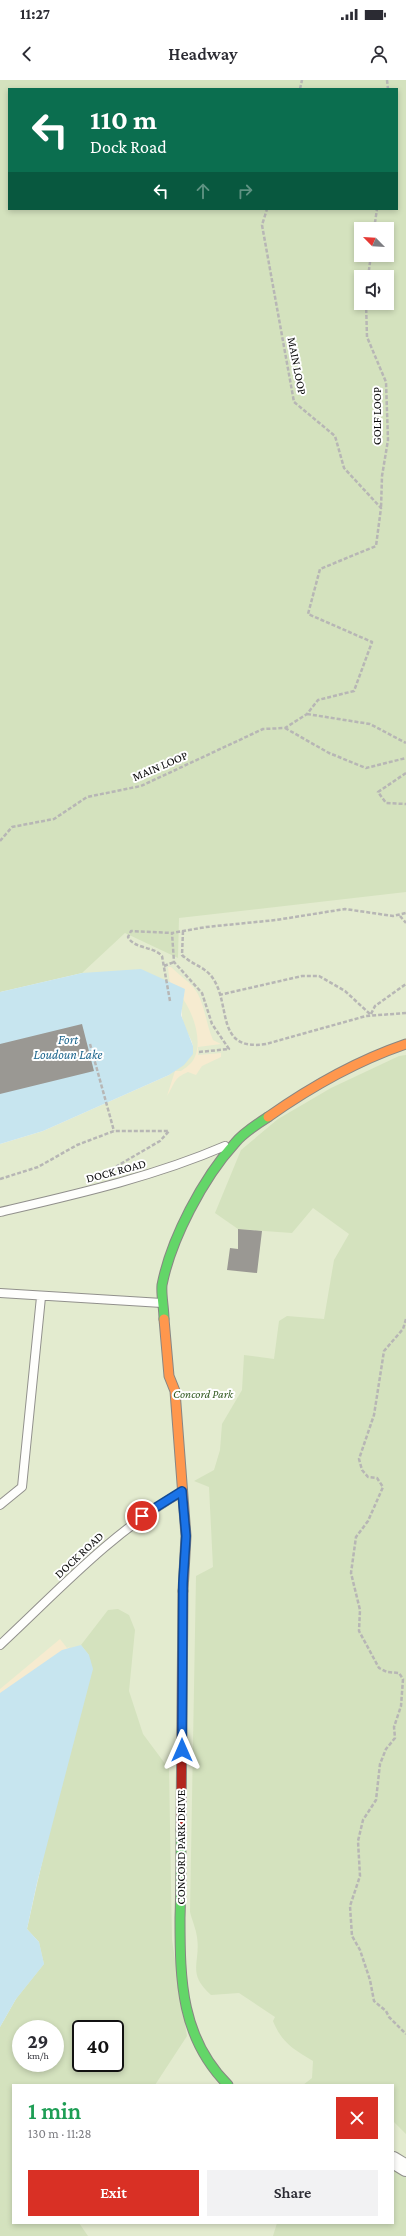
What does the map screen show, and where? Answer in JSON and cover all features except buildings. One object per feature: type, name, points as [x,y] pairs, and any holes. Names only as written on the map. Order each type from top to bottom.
[{"type":"street","name":"CONCORD PARK DRIVE","points":[[227,2084],[206,2060],[191,2033],[185,2010],[180,1969],[183,1593],[186,1536],[175,1391],[169,1376],[162,1287],[170,1258],[188,1211],[234,1142],[302,1093],[340,1072],[406,1044]]},
{"type":"street","points":[[394,2161],[406,2168]]},
{"type":"lane","name":"DOCK ROAD","points":[[0,1212],[157,1173],[234,1142]]},
{"type":"lane","points":[[0,1293],[41,1297],[163,1303]]},
{"type":"lane","points":[[0,1505],[22,1487],[41,1297]]},
{"type":"lane","name":"DOCK ROAD","points":[[0,1645],[120,1533],[153,1508],[182,1491]]},
{"type":"lane","points":[[215,2084],[221,2078]]},
{"type":"path","name":"MAIN LOOP","points":[[0,840],[12,827],[54,819],[87,797],[141,786],[263,729],[285,728],[307,714],[318,700],[354,691],[372,642],[308,614],[320,569],[376,546],[381,508],[344,468],[335,436],[294,402],[262,225],[266,210]]},
{"type":"path","points":[[375,222],[377,210]]},
{"type":"path","name":"GOLF LOOP","points":[[366,310],[367,337],[386,382],[388,440],[382,476],[381,508]]},
{"type":"path","points":[[307,714],[370,724],[406,743]]},
{"type":"path","points":[[285,728],[329,753],[366,768],[406,758]]},
{"type":"path","points":[[406,773],[378,792],[386,803],[406,804]]},
{"type":"path","points":[[170,1001],[163,958],[159,953],[134,944],[128,937],[131,931],[172,933],[276,920],[345,909],[393,916],[400,916],[406,913]]},
{"type":"path","points":[[400,916],[406,923]]},
{"type":"path","points":[[183,931],[182,955],[212,975],[228,1029],[240,1042],[248,1045],[266,1044],[371,1015],[406,1013]]},
{"type":"path","points":[[172,933],[174,962],[182,973],[198,986],[212,1024],[228,1049],[199,1052]]},
{"type":"path","points":[[164,966],[174,962]]},
{"type":"path","points":[[219,995],[302,976],[319,976],[345,991],[371,1015]]},
{"type":"path","points":[[371,1015],[375,1006],[406,984]]},
{"type":"path","points":[[90,1044],[114,1131]]},
{"type":"path","points":[[0,1179],[38,1167],[77,1145],[114,1131],[169,1132],[160,1141],[118,1166],[119,1183]]},
{"type":"path","points":[[406,1319],[403,1329],[384,1351],[374,1415],[359,1459],[362,1470],[368,1477],[377,1478],[383,1487],[368,1521],[356,1537],[351,1574],[360,1610],[359,1631],[379,1668],[387,1672],[399,1673],[403,1679],[402,1706],[394,1727],[395,1738],[386,1749],[380,1764],[376,1800],[363,1820],[358,1841],[360,1876],[350,1906],[352,1936],[360,1950],[370,1980],[374,2001],[386,2011],[388,2017],[406,2034]]},
{"type":"green space","name":"Concord Park","points":[[0,80],[406,80],[406,2236],[0,2236],[0,2027],[16,1999],[39,1942],[27,1929],[37,1883],[93,1669],[0,1702],[0,1144],[43,1131],[169,1075],[183,1064],[191,1055],[193,1048],[182,1017],[182,1005],[82,973],[0,992]]},
{"type":"green space","points":[[0,80],[406,80],[406,892],[179,918],[178,958],[125,933],[82,973],[0,992]]},
{"type":"green space","points":[[406,1055],[406,2134],[394,2122],[394,2084],[304,2084],[312,2078],[313,2061],[294,2049],[284,2040],[276,2029],[273,2021],[275,2017],[239,1993],[211,1995],[203,1987],[197,1974],[197,1937],[190,1912],[196,1576],[213,1567],[209,1487],[194,1481],[214,1470],[220,1450],[222,1424],[242,1390],[244,1355],[274,1359],[279,1321],[287,1316],[324,1319],[334,1260],[349,1234],[313,1208],[292,1233],[238,1229],[215,1213],[241,1150],[278,1119],[331,1088],[399,1056]]},
{"type":"green space","points":[[118,1609],[129,1615],[135,1630],[129,1691],[143,1734],[169,1769],[172,1940],[187,2036],[156,2084],[12,2084],[12,2224],[80,2224],[88,2236],[0,2236],[0,2027],[16,1999],[44,1964],[39,1942],[27,1929],[89,1655],[81,1645],[108,1610]]},
{"type":"green space","points":[[394,2167],[406,2175],[406,2236],[273,2236],[277,2224],[394,2224]]},
{"type":"sand","points":[[168,967],[171,967],[194,988],[201,1000],[213,1040],[221,1044],[198,1047],[198,1055],[221,1053],[221,1057],[202,1066],[196,1075],[188,1072],[183,1074],[177,1079],[167,1096],[175,1071],[181,1071],[191,1063],[196,1054],[198,1044],[194,1021],[189,1010],[184,1000],[170,985]]},
{"type":"sand","points":[[60,1639],[67,1648],[71,1646],[0,1702],[0,1689]]},
{"type":"water","name":"Fort Loudoun Lake","points":[[141,969],[185,989],[181,1015],[193,1046],[193,1054],[184,1065],[169,1075],[43,1131],[0,1144],[0,992],[82,973]]},
{"type":"water","points":[[81,1645],[89,1655],[93,1669],[37,1883],[27,1929],[39,1942],[44,1964],[16,1999],[0,2027],[0,1693],[62,1650]]},
{"type":"traffic: fast","points":[[164,1319],[162,1285],[166,1267],[190,1210],[211,1173],[238,1139],[268,1117]]},
{"type":"traffic: fast","points":[[181,1830],[180,1941],[186,2008],[192,2028],[201,2048],[212,2067],[227,2084]]},
{"type":"traffic: slow","points":[[268,1117],[301,1095],[352,1066],[406,1044]]},
{"type":"traffic: slow","points":[[164,1319],[169,1376],[175,1391],[186,1536],[183,1591]]},
{"type":"traffic: jam","points":[[181,1830],[183,1591]]},
{"type":"route","points":[[142,1516],[182,1491],[186,1536],[183,1583],[182,1750]]}]
